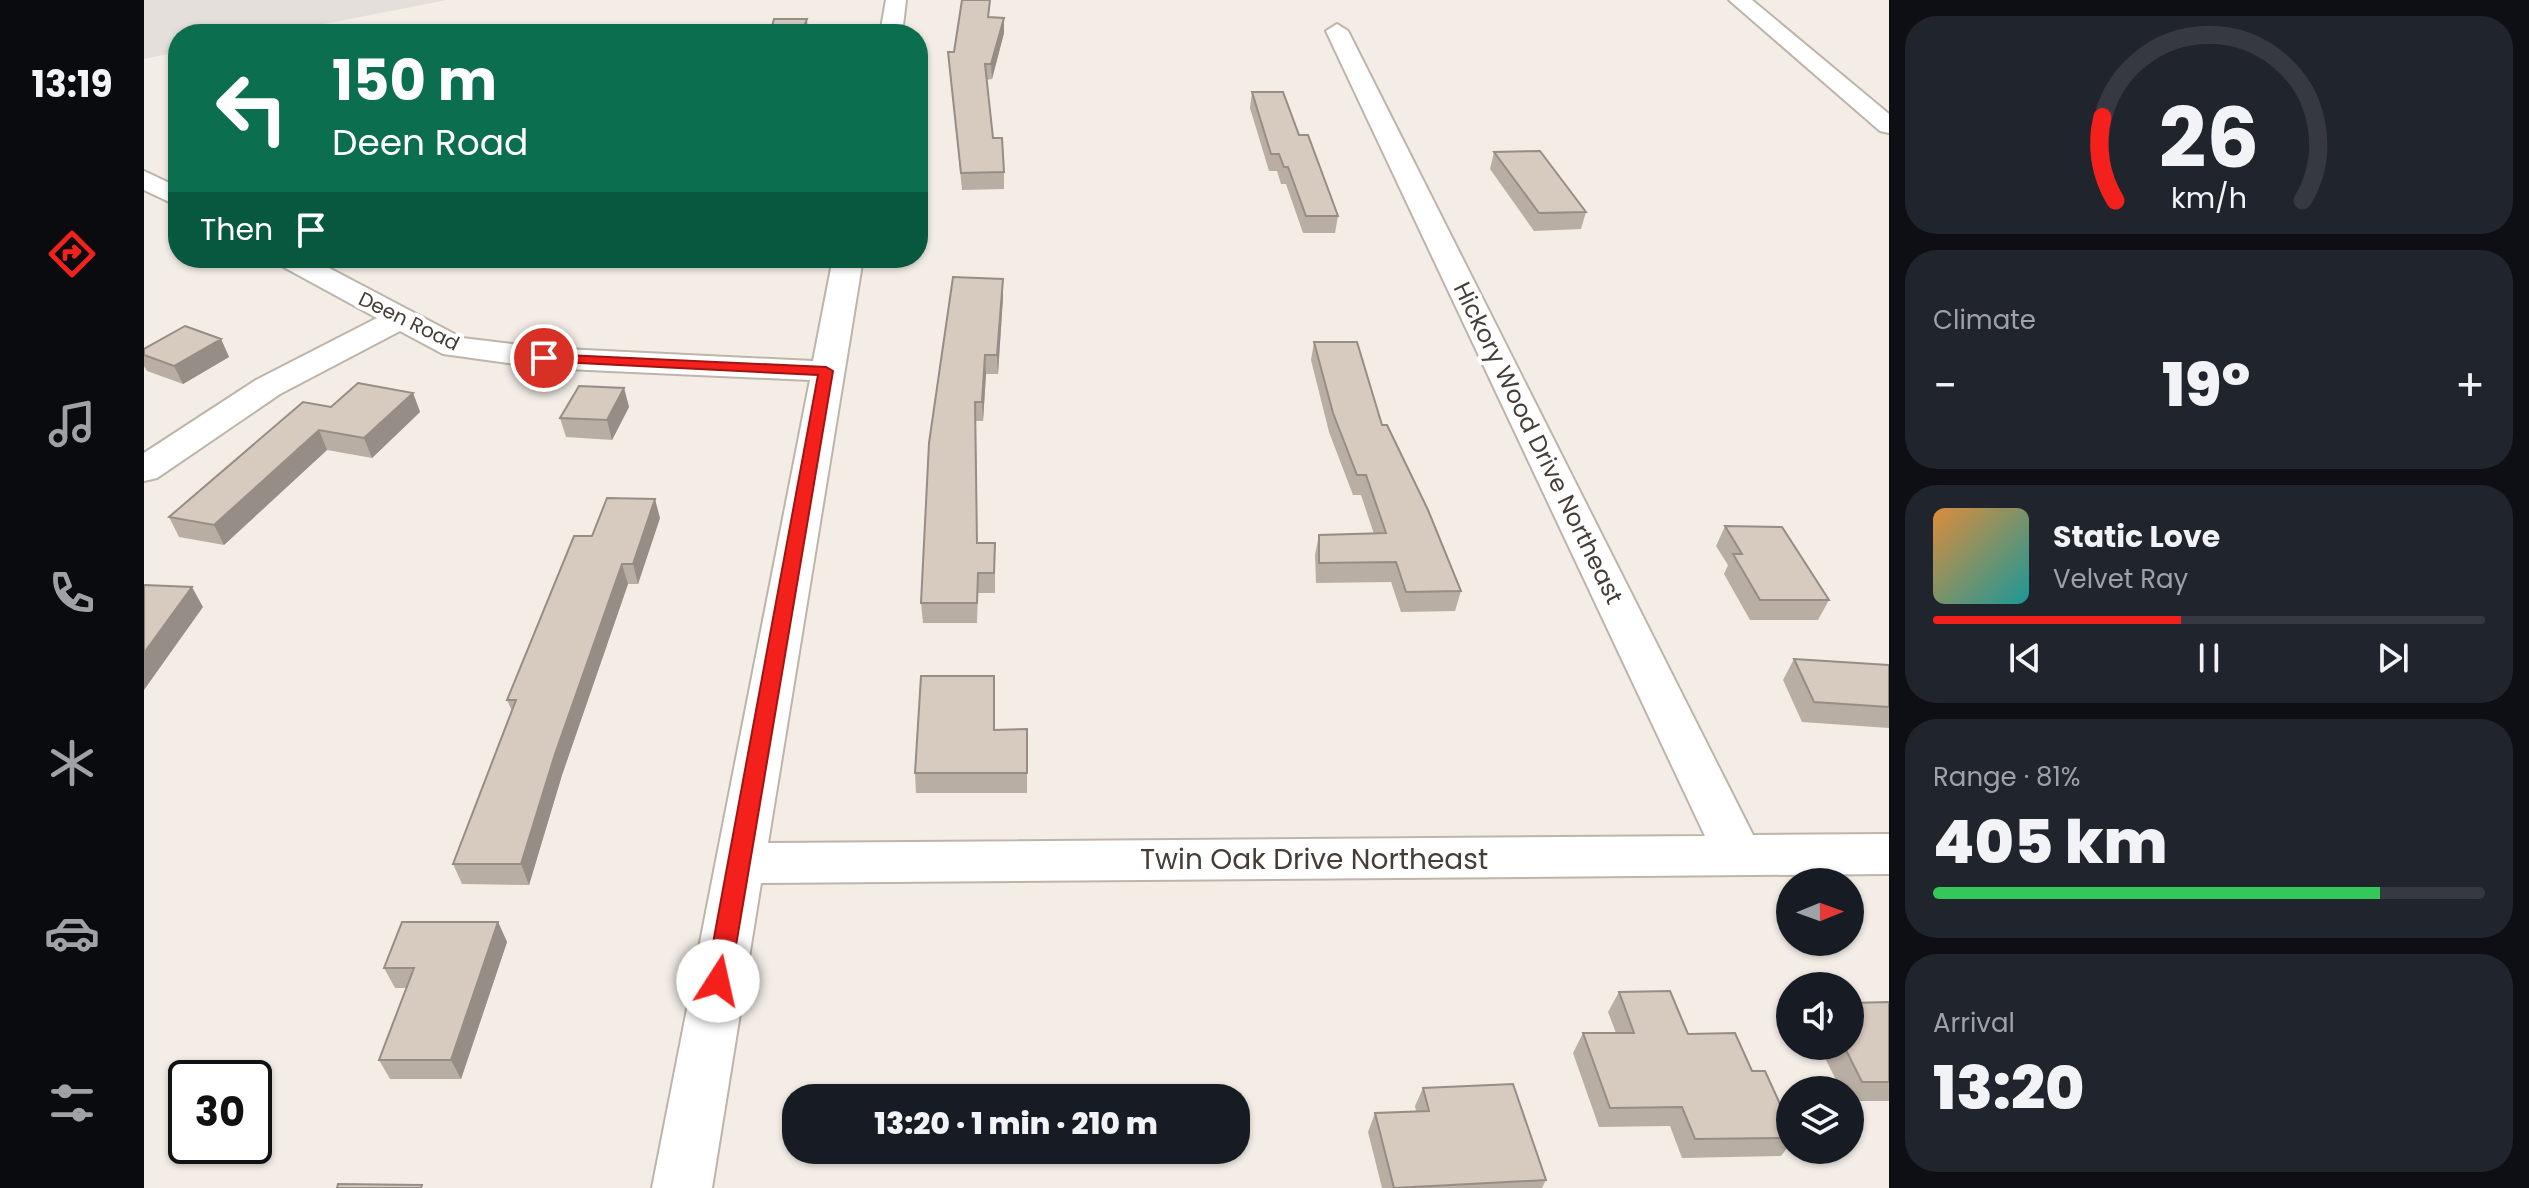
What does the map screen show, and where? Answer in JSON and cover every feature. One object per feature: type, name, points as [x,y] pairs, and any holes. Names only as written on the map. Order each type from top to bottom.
[{"type":"street","points":[[893,24],[896,0]]},
{"type":"street","points":[[1739,0],[1889,126]]},
{"type":"street","name":"Hickory Wood Drive Northeast","points":[[1337,31],[1739,856]]},
{"type":"street","points":[[144,179],[168,192]]},
{"type":"street","name":"Deen Road","points":[[306,268],[454,347],[474,351],[544,358],[826,371]]},
{"type":"street","points":[[682,1188],[846,268]]},
{"type":"street","points":[[144,470],[236,408],[341,347],[400,319]]},
{"type":"street","name":"Twin Oak Drive Northeast","points":[[739,863],[1889,854]]},
{"type":"shaded area","points":[[144,0],[447,0],[324,24],[168,24],[168,54],[144,59]]},
{"type":"building","points":[[962,0],[990,0],[988,17],[1004,18],[991,64],[985,64],[993,138],[1002,138],[1004,172],[961,173],[948,52],[954,52]]},
{"type":"building","points":[[774,19],[807,19],[805,24],[773,24]]},
{"type":"building","points":[[1252,92],[1283,92],[1299,135],[1308,135],[1338,216],[1306,216],[1288,167],[1284,167],[1279,154],[1271,154]]},
{"type":"building","points":[[1540,151],[1586,212],[1539,213],[1494,152]]},
{"type":"building","points":[[953,277],[1003,279],[997,355],[985,355],[982,402],[975,402],[977,543],[995,543],[994,573],[978,573],[977,603],[921,603],[929,443]]},
{"type":"building","points":[[185,326],[221,339],[174,366],[144,355],[144,349]]},
{"type":"building","points":[[1314,342],[1357,342],[1382,425],[1387,425],[1428,510],[1461,591],[1406,592],[1396,562],[1319,563],[1319,535],[1386,533],[1366,475],[1357,475],[1333,413]]},
{"type":"building","points":[[358,383],[413,393],[364,438],[319,430],[214,525],[169,517],[303,402],[331,407]]},
{"type":"building","points":[[579,386],[624,388],[607,420],[560,418]]},
{"type":"building","points":[[607,498],[655,499],[633,564],[622,564],[555,754],[521,864],[453,864],[516,700],[507,700],[574,536],[592,536]]},
{"type":"building","points":[[1725,526],[1782,527],[1829,600],[1760,600],[1733,554],[1742,554]]},
{"type":"building","points":[[144,585],[192,587],[144,653]]},
{"type":"building","points":[[1794,659],[1889,665],[1889,707],[1814,702]]},
{"type":"building","points":[[921,676],[994,676],[994,730],[1027,729],[1027,773],[915,773]]},
{"type":"building","points":[[402,922],[498,922],[451,1060],[379,1060],[414,968],[384,968]]},
{"type":"building","points":[[1670,991],[1688,1034],[1735,1033],[1752,1071],[1765,1071],[1776,1095],[1776,1138],[1695,1139],[1682,1107],[1610,1108],[1583,1033],[1634,1033],[1619,992]]},
{"type":"building","points":[[1889,1002],[1889,1082],[1864,1082],[1864,1076],[1859,1076],[1851,1060],[1864,1060],[1864,1003]]},
{"type":"building","points":[[1513,1084],[1546,1180],[1394,1188],[1375,1113],[1429,1111],[1423,1088]]},
{"type":"building","points":[[338,1184],[422,1185],[421,1188],[337,1188]]},
{"type":"route","points":[[544,358],[826,371],[718,981]]}]
